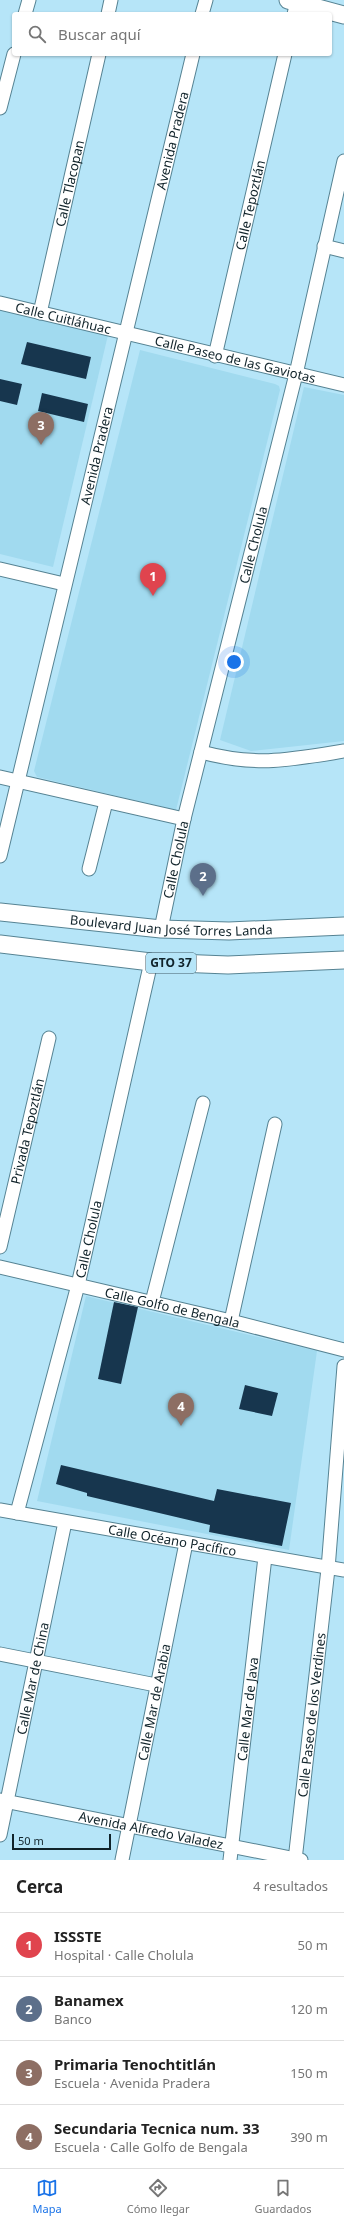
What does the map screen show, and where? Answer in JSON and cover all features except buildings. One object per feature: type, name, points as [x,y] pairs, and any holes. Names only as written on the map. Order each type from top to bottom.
[{"type":"main road","points":[[293,5],[329,12]]},
{"type":"main road","points":[[332,13],[344,15]]},
{"type":"main road","name":"Boulevard Juan José Torres Landa","points":[[0,912],[161,929],[229,931],[344,926]]},
{"type":"main road","name":"GTO 37","points":[[0,944],[151,962],[228,965],[344,960]]},
{"type":"street","points":[[26,12],[29,0]]},
{"type":"street","points":[[108,12],[111,0]]},
{"type":"street","points":[[203,12],[206,0]]},
{"type":"street","points":[[0,108],[13,56]]},
{"type":"street","name":"Calle Tlacopan","points":[[40,313],[99,56]]},
{"type":"street","name":"Avenida Pradera","points":[[0,856],[64,584],[193,56]]},
{"type":"street","name":"Calle Tepoztlán","points":[[215,356],[285,56]]},
{"type":"street","name":"Calle Cholula","points":[[161,929],[184,819],[296,374],[344,161]]},
{"type":"street","points":[[324,246],[344,251]]},
{"type":"street","name":"Calle Cuitláhuac","points":[[0,303],[126,334]]},
{"type":"street","name":"Calle Paseo de las Gaviotas","points":[[126,334],[344,385]]},
{"type":"street","points":[[0,569],[64,584]]},
{"type":"street","points":[[201,752],[237,760],[269,762],[344,751]]},
{"type":"street","points":[[0,777],[184,819]]},
{"type":"street","points":[[89,869],[106,802]]},
{"type":"street","name":"Calle Cholula","points":[[17,1513],[78,1285],[151,962]]},
{"type":"street","name":"Privada Tepoztlán","points":[[0,1247],[49,1038]]},
{"type":"street","points":[[152,1302],[203,1103]]},
{"type":"street","points":[[231,1321],[275,1124]]},
{"type":"street","name":"Calle Golfo de Bengala","points":[[0,1267],[231,1321],[344,1350]]},
{"type":"street","name":"Calle Paseo de los Verdines","points":[[297,1860],[328,1569],[344,1366]]},
{"type":"street","name":"Calle Océano Pacífico","points":[[0,1510],[328,1569],[344,1570]]},
{"type":"street","name":"Calle Mar de China","points":[[0,1835],[4,1801],[65,1522]]},
{"type":"street","name":"Calle Mar de Arabia","points":[[122,1860],[156,1685],[186,1543]]},
{"type":"street","name":"Calle Mar de Java","points":[[230,1860],[265,1557]]},
{"type":"street","points":[[0,1654],[156,1685]]},
{"type":"street","name":"Avenida Alfredo Valadez","points":[[4,1801],[297,1860]]},
{"type":"shaded area","points":[[0,310],[108,335],[53,567],[0,554]]},
{"type":"shaded area","points":[[140,350],[275,384],[279,386],[280,390],[176,810],[37,777],[34,771]]},
{"type":"shaded area","points":[[304,387],[344,395],[344,741],[251,751],[220,740]]},
{"type":"shaded area","points":[[86,1296],[317,1351],[289,1550],[37,1501]]},
{"type":"place","name":"Primaria Tenochtitlán","points":[[41,445]]},
{"type":"place","name":"ISSSTE","points":[[153,596]]},
{"type":"place","name":"Banamex","points":[[203,896]]},
{"type":"place","name":"Secundaria Tecnica num. 33","points":[[181,1426]]}]
